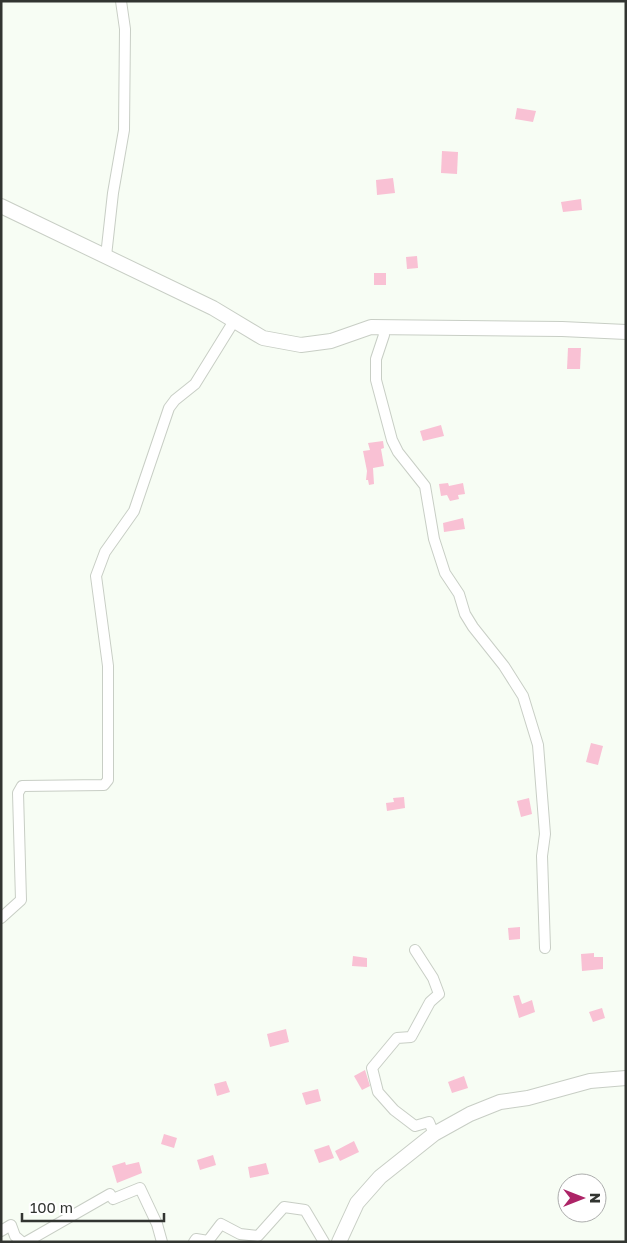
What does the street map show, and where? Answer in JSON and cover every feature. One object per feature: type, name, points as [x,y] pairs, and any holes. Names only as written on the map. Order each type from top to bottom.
[{"type":"main road","points":[[1,206],[213,308],[263,338],[301,345],[331,341],[371,327],[562,329],[626,332]]},
{"type":"main road","points":[[339,1242],[357,1203],[380,1177],[434,1134],[470,1114],[500,1102],[528,1098],[590,1081],[626,1078]]},
{"type":"street","points":[[106,256],[124,130],[125,29],[121,1]]},
{"type":"street","points":[[1,918],[21,900],[18,793],[20,788],[22,786],[104,785],[108,780],[108,666],[96,576],[105,552],[134,511],[169,408],[175,400],[196,384],[234,321]]},
{"type":"street","points":[[382,328],[384,335],[376,359],[376,380],[392,440],[398,452],[425,486],[434,539],[445,573],[459,594],[465,614],[473,627],[523,696],[538,745],[545,834],[542,856],[544,948]]},
{"type":"street","points":[[415,950],[433,978],[439,994],[430,1002],[411,1037],[397,1038],[372,1068],[378,1092],[383,1098],[415,1126],[429,1122],[434,1134]]},
{"type":"street","points":[[26,1242],[110,1194],[113,1199],[140,1188],[157,1224],[162,1242]]},
{"type":"street","points":[[194,1242],[196,1239],[208,1241],[221,1224],[240,1234],[258,1236],[284,1207],[306,1210],[324,1242]]},
{"type":"street","points":[[1,1231],[12,1225],[15,1236],[22,1242]]},
{"type":"building","points":[[517,108],[536,111],[533,122],[515,119]]},
{"type":"building","points":[[442,151],[458,152],[457,174],[441,173]]},
{"type":"building","points":[[393,178],[395,193],[377,195],[376,180]]},
{"type":"building","points":[[581,199],[582,210],[563,212],[561,202]]},
{"type":"building","points":[[417,256],[418,268],[407,269],[406,257]]},
{"type":"building","points":[[374,273],[386,273],[386,285],[374,285]]},
{"type":"building","points":[[568,348],[581,348],[580,369],[567,369]]},
{"type":"building","points":[[441,425],[444,436],[423,441],[420,431]]},
{"type":"building","points":[[383,441],[384,448],[381,449],[384,466],[373,468],[374,484],[369,485],[368,480],[366,480],[367,471],[363,451],[370,450],[368,443]]},
{"type":"building","points":[[448,483],[449,486],[463,483],[465,494],[458,495],[459,499],[450,501],[447,495],[441,496],[439,484]]},
{"type":"building","points":[[463,518],[465,529],[444,532],[443,523]]},
{"type":"building","points":[[591,743],[603,746],[598,765],[586,762]]},
{"type":"building","points":[[404,797],[405,808],[387,811],[386,803],[394,802],[393,798]]},
{"type":"building","points":[[529,798],[532,814],[521,817],[517,801]]},
{"type":"building","points":[[520,927],[520,939],[509,940],[508,928]]},
{"type":"building","points":[[594,953],[594,957],[603,957],[603,969],[582,971],[581,954]]},
{"type":"building","points":[[353,956],[367,958],[367,967],[352,966]]},
{"type":"building","points":[[519,995],[522,1004],[532,1000],[535,1012],[519,1018],[513,996]]},
{"type":"building","points":[[602,1008],[605,1018],[593,1022],[589,1012]]},
{"type":"building","points":[[286,1029],[289,1042],[270,1047],[267,1034]]},
{"type":"building","points":[[365,1070],[370,1086],[362,1090],[354,1076]]},
{"type":"building","points":[[464,1076],[468,1088],[452,1093],[448,1082]]},
{"type":"building","points":[[226,1081],[230,1092],[217,1096],[214,1084]]},
{"type":"building","points":[[318,1089],[321,1101],[306,1105],[302,1093]]},
{"type":"building","points":[[164,1134],[177,1138],[174,1148],[161,1144]]},
{"type":"building","points":[[354,1141],[359,1152],[340,1161],[335,1151]]},
{"type":"building","points":[[329,1145],[334,1158],[319,1163],[314,1150]]},
{"type":"building","points":[[213,1155],[216,1165],[200,1170],[197,1160]]},
{"type":"building","points":[[125,1162],[126,1165],[139,1162],[142,1173],[117,1183],[112,1166]]},
{"type":"building","points":[[266,1163],[269,1174],[250,1178],[248,1167]]}]
